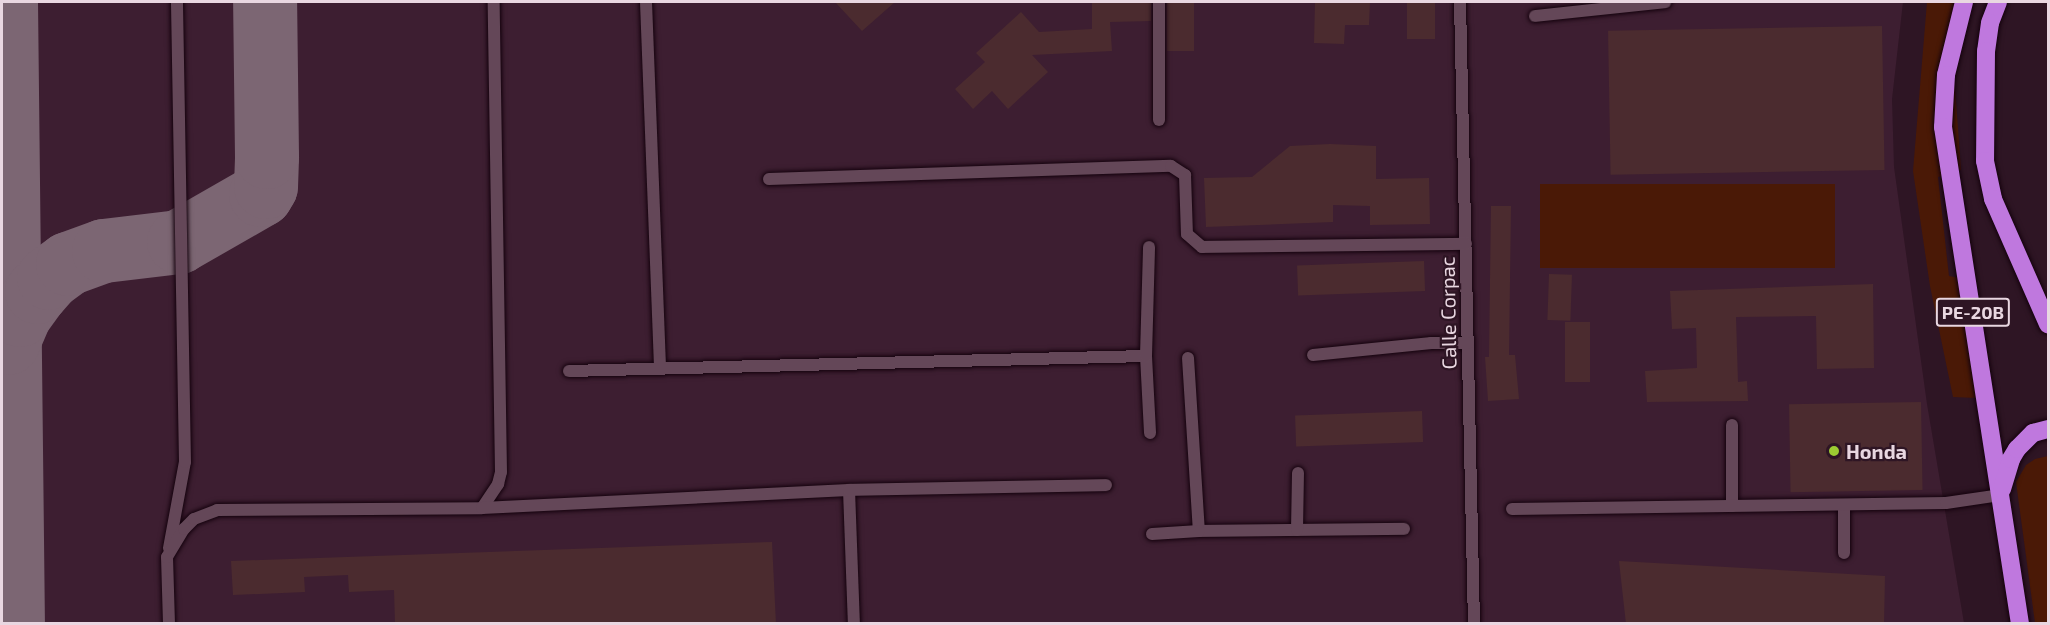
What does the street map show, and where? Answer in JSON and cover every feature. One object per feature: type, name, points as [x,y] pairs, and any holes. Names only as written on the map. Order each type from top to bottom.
[{"type":"highway","name":"PE-20B","points":[[1964,2],[1946,75],[1943,127],[2020,624]]},
{"type":"highway","name":"PE-20B","points":[[1998,2],[1990,23],[1986,51],[1985,161],[1993,199],[2049,324]]},
{"type":"highway","points":[[2001,495],[2011,459],[2017,449],[2033,433],[2049,429]]},
{"type":"lane","points":[[169,624],[167,557],[185,462],[177,2]]},
{"type":"lane","points":[[483,508],[498,484],[501,472],[494,2]]},
{"type":"lane","points":[[646,2],[660,368]]},
{"type":"lane","points":[[1159,2],[1159,120]]},
{"type":"lane","name":"Calle Corpac","points":[[1460,2],[1474,624]]},
{"type":"lane","points":[[1535,16],[1665,2]]},
{"type":"lane","points":[[769,178],[1171,166],[1185,175],[1187,234],[1202,247],[1466,244]]},
{"type":"lane","points":[[1149,247],[1146,356],[1150,433]]},
{"type":"lane","points":[[1313,355],[1431,343],[1468,343]]},
{"type":"lane","points":[[569,371],[1146,356]]},
{"type":"lane","points":[[1188,358],[1199,531]]},
{"type":"lane","points":[[1732,425],[1732,506]]},
{"type":"lane","points":[[1297,530],[1298,473]]},
{"type":"lane","points":[[167,557],[189,524],[206,513],[217,510],[483,508],[849,490],[1106,485]]},
{"type":"lane","points":[[849,490],[854,624]]},
{"type":"lane","points":[[1512,509],[1946,503],[2001,495]]},
{"type":"lane","points":[[1844,505],[1844,553]]},
{"type":"lane","points":[[1152,534],[1199,531],[1404,529]]},
{"type":"shaded area","points":[[2,2],[1903,2],[1892,99],[1894,167],[1927,404],[1964,623],[2,623]]},
{"type":"shaded area","points":[[1927,2],[1959,2],[1954,74],[1961,170],[1938,177],[1949,276],[1966,279],[1976,398],[1953,397],[1930,286],[1913,171]]},
{"type":"shaded area","points":[[1540,184],[1835,184],[1835,268],[1540,268]]},
{"type":"shaded area","points":[[2048,456],[2048,623],[2035,623],[2016,482],[2026,465],[2035,459]]},
{"type":"building","points":[[835,2],[895,2],[862,31]]},
{"type":"building","points":[[1092,2],[1151,2],[1151,21],[1110,22],[1112,51],[1032,55],[1048,72],[1008,109],[992,91],[973,109],[955,89],[985,62],[976,53],[1021,12],[1039,32],[1092,29]]},
{"type":"building","points":[[1167,2],[1194,2],[1194,51],[1167,51]]},
{"type":"building","points":[[1315,2],[1370,2],[1369,25],[1345,25],[1344,44],[1314,43]]},
{"type":"building","points":[[1407,2],[1435,2],[1435,39],[1407,39]]},
{"type":"building","points":[[1882,26],[1885,170],[1611,175],[1608,31]]},
{"type":"building","points":[[1330,144],[1376,146],[1376,179],[1429,178],[1430,224],[1370,225],[1370,206],[1333,205],[1333,222],[1206,227],[1204,178],[1252,177],[1290,146]]},
{"type":"building","points":[[1491,206],[1511,206],[1509,355],[1515,355],[1519,399],[1488,401],[1485,357],[1489,357]]},
{"type":"building","points":[[1424,261],[1425,291],[1298,295],[1297,265]]},
{"type":"building","points":[[1549,274],[1572,275],[1570,321],[1547,320]]},
{"type":"building","points":[[1873,284],[1874,368],[1817,369],[1816,316],[1736,317],[1738,382],[1747,381],[1748,401],[1647,402],[1645,371],[1697,368],[1696,328],[1672,329],[1670,291]]},
{"type":"building","points":[[1565,322],[1590,322],[1590,382],[1565,382]]},
{"type":"building","points":[[1921,402],[1923,490],[1791,492],[1789,404]]},
{"type":"building","points":[[1422,411],[1423,442],[1296,446],[1295,415]]},
{"type":"building","points":[[772,542],[776,624],[395,624],[394,590],[349,592],[348,575],[304,577],[305,592],[233,595],[231,561]]},
{"type":"building","points":[[1619,561],[1885,576],[1884,624],[1626,624]]},
{"type":"taxiway","points":[[6,2],[13,624]]},
{"type":"taxiway","points":[[8,343],[20,315],[37,292],[49,278],[68,264],[104,251],[179,242],[261,195],[266,187],[267,157],[265,2]]},
{"type":"place","name":"Honda","points":[[1834,451]]}]
